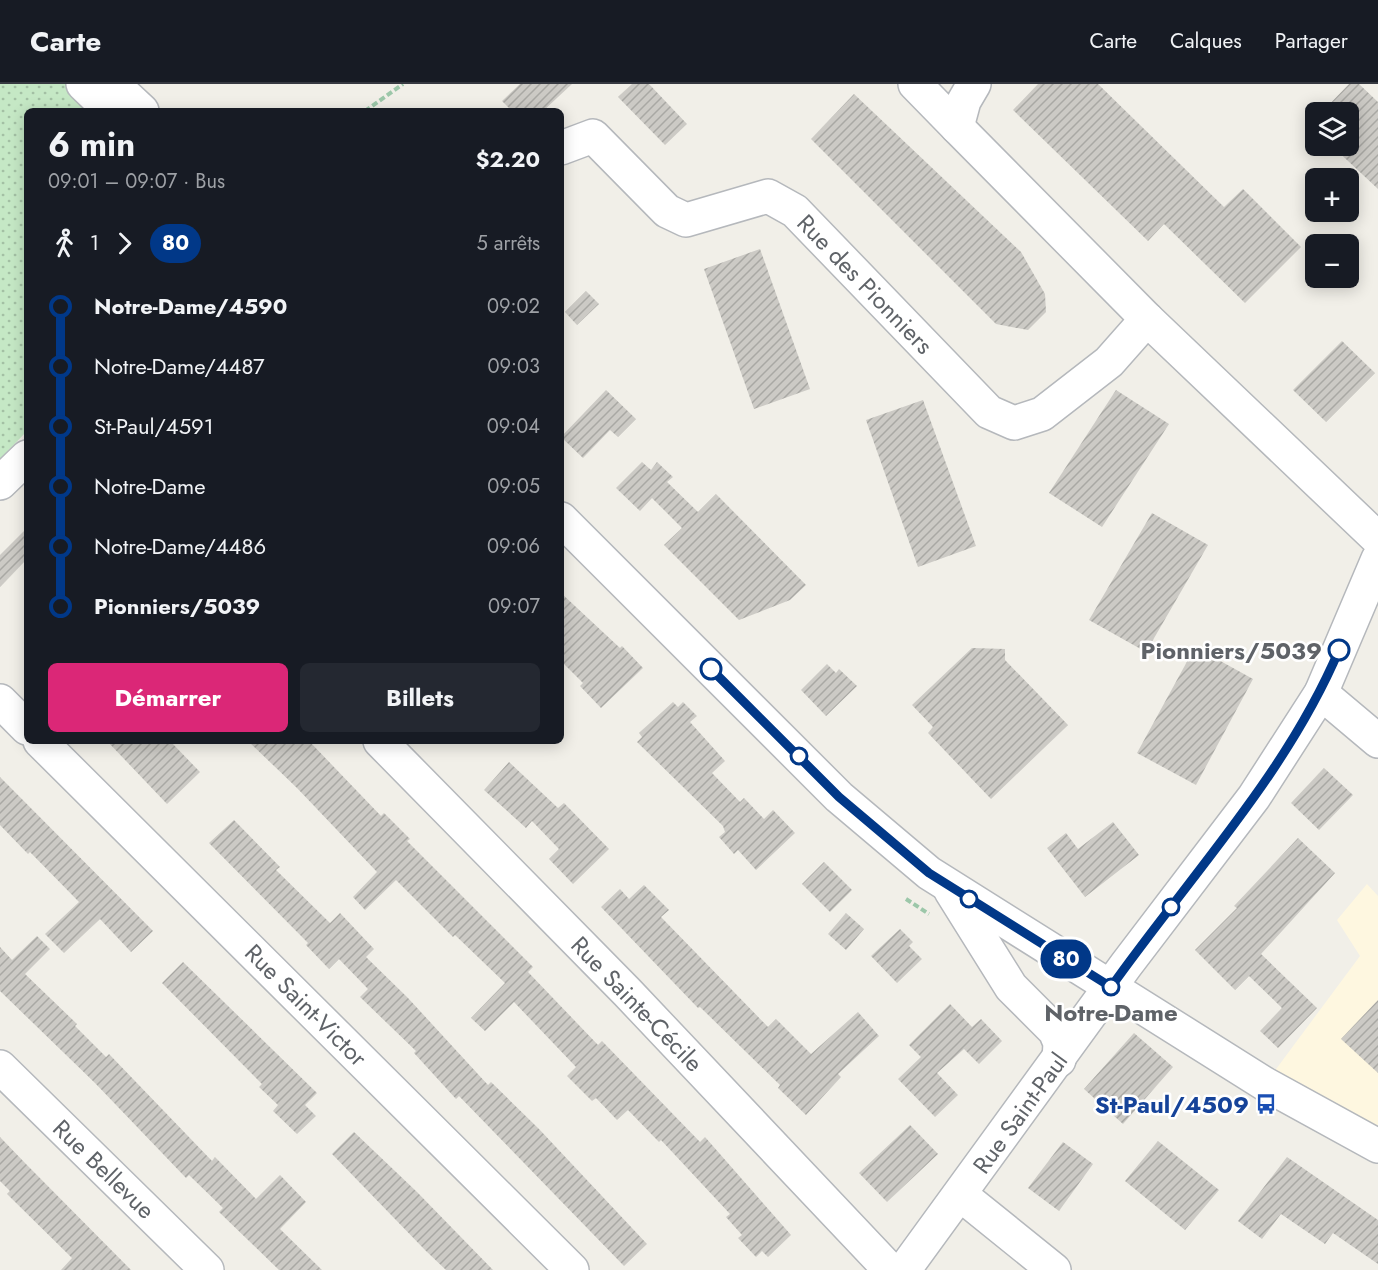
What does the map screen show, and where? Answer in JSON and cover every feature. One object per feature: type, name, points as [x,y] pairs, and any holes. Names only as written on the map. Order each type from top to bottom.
[{"type":"street","points":[[83,84],[108,108]]},
{"type":"street","points":[[113,84],[139,108]]},
{"type":"street","points":[[915,84],[1147,319],[1212,378],[1354,519],[1378,539]]},
{"type":"street","points":[[957,128],[964,101],[974,84]]},
{"type":"street","name":"Rue des Pionniers","points":[[564,147],[593,136],[667,210],[686,220],[768,196],[795,210],[989,412],[1014,423],[1042,414],[1100,369],[1147,319]]},
{"type":"street","points":[[0,483],[24,460]]},
{"type":"street","points":[[564,522],[839,797],[902,851],[948,886],[1111,987],[1136,1005],[1265,1084],[1378,1146]]},
{"type":"street","name":"Rue Saint-Paul","points":[[904,1270],[1111,987],[1254,797],[1321,693],[1378,559]]},
{"type":"street","points":[[1321,693],[1378,741]]},
{"type":"street","points":[[0,701],[24,725]]},
{"type":"street","name":"Rue Saint-Victor","points":[[43,744],[572,1270]]},
{"type":"street","name":"Rue Sainte-Cécile","points":[[383,744],[635,1000],[890,1270]]},
{"type":"street","points":[[948,886],[1011,987],[1055,1031],[1060,1043],[1059,1060]]},
{"type":"street","name":"Rue Bellevue","points":[[0,1067],[207,1270]]},
{"type":"street","points":[[961,1195],[1054,1270]]},
{"type":"path","points":[[369,108],[403,84]]},
{"type":"path","points":[[906,900],[929,914]]},
{"type":"shaded area","points":[[1367,884],[1378,896],[1378,1153],[1265,1084],[1360,956],[1337,920]]},
{"type":"green space","points":[[0,84],[80,84],[105,108],[24,108],[24,434],[0,459]]},
{"type":"building","points":[[520,84],[572,84],[546,108],[509,108],[502,101]]},
{"type":"building","points":[[632,84],[649,84],[687,124],[665,145],[618,97]]},
{"type":"building","points":[[1038,84],[1098,84],[1224,207],[1243,189],[1301,247],[1245,303],[1164,224],[1148,241],[1013,110]]},
{"type":"building","points":[[1349,84],[1359,84],[1378,102],[1378,189],[1359,171],[1359,168],[1356,168],[1343,156],[1359,156],[1359,102],[1332,102]]},
{"type":"building","points":[[854,94],[1021,252],[1045,294],[1046,312],[1028,330],[996,324],[811,139]]},
{"type":"building","points":[[760,249],[810,389],[754,409],[704,269]]},
{"type":"building","points":[[586,291],[599,304],[577,325],[565,312]]},
{"type":"building","points":[[1342,341],[1375,373],[1326,422],[1293,390]]},
{"type":"building","points":[[606,390],[636,419],[618,437],[610,430],[583,458],[564,440],[564,434]]},
{"type":"building","points":[[1116,390],[1169,424],[1102,527],[1049,493]]},
{"type":"building","points":[[923,400],[976,546],[918,567],[866,420]]},
{"type":"building","points":[[642,462],[651,470],[657,462],[673,477],[667,482],[698,512],[716,494],[806,585],[790,600],[739,620],[664,545],[682,528],[652,498],[640,511],[616,488]]},
{"type":"building","points":[[1152,513],[1208,545],[1146,652],[1089,620]]},
{"type":"building","points":[[24,531],[24,562],[0,587],[0,555]]},
{"type":"building","points":[[564,596],[620,648],[622,646],[643,668],[601,708],[580,686],[583,683],[564,664]]},
{"type":"building","points":[[1195,647],[1253,679],[1196,785],[1137,753]]},
{"type":"building","points":[[972,648],[1005,649],[1005,660],[1068,725],[991,799],[928,733],[933,727],[912,705]]},
{"type":"building","points":[[827,664],[836,673],[839,669],[857,686],[826,716],[801,690]]},
{"type":"building","points":[[673,702],[678,707],[683,702],[697,716],[690,722],[725,761],[712,773],[740,802],[744,798],[764,819],[773,810],[795,833],[756,870],[738,850],[734,854],[719,837],[725,832],[723,826],[637,742],[642,737],[639,733]]},
{"type":"building","points":[[110,744],[173,744],[200,772],[167,804]]},
{"type":"building","points":[[251,744],[312,744],[381,816],[384,813],[410,839],[407,841],[533,967],[528,972],[598,1045],[602,1041],[700,1142],[705,1137],[791,1235],[768,1257],[762,1251],[756,1257],[738,1238],[742,1235],[726,1217],[730,1214],[661,1140],[659,1142],[628,1110],[617,1120],[596,1098],[592,1101],[567,1076],[576,1067],[514,1002],[485,1031],[471,1018],[505,983],[455,935],[453,937],[396,880],[365,910],[353,897],[377,872],[297,788]]},
{"type":"building","points":[[509,762],[558,808],[564,803],[609,849],[573,884],[549,859],[559,849],[532,821],[526,828],[484,790]]},
{"type":"building","points":[[1324,768],[1353,795],[1319,830],[1291,803]]},
{"type":"building","points":[[0,777],[153,931],[131,952],[100,919],[64,953],[45,934],[79,902],[0,825]]},
{"type":"building","points":[[234,820],[280,867],[276,870],[330,923],[340,913],[374,949],[366,957],[408,998],[488,1085],[491,1082],[539,1129],[647,1244],[624,1266],[459,1096],[456,1099],[414,1053],[416,1051],[360,997],[368,989],[339,959],[329,969],[306,945],[308,943],[209,843]]},
{"type":"building","points":[[1113,822],[1139,855],[1085,897],[1047,848],[1066,833],[1078,849]]},
{"type":"building","points":[[1298,838],[1335,873],[1261,954],[1317,1008],[1278,1048],[1260,1031],[1282,1008],[1249,976],[1235,990],[1195,950],[1237,908],[1234,906]]},
{"type":"building","points":[[824,862],[852,890],[830,912],[802,884]]},
{"type":"building","points":[[644,885],[669,910],[661,917],[768,1027],[776,1019],[811,1054],[858,1012],[879,1036],[838,1074],[841,1077],[806,1115],[778,1088],[780,1085],[700,1007],[698,1008],[601,907],[620,889],[629,899]]},
{"type":"building","points":[[846,913],[864,929],[846,950],[828,934]]},
{"type":"building","points":[[900,929],[913,942],[909,946],[922,959],[897,983],[871,956]]},
{"type":"building","points":[[37,936],[50,949],[25,974],[77,1024],[75,1026],[106,1057],[109,1054],[212,1161],[215,1157],[256,1199],[280,1175],[306,1202],[280,1229],[322,1270],[279,1270],[219,1212],[223,1208],[189,1175],[186,1178],[95,1083],[0,991],[0,947],[12,960]]},
{"type":"building","points":[[183,962],[317,1093],[305,1105],[316,1116],[297,1134],[273,1111],[278,1105],[259,1087],[262,1084],[162,983]]},
{"type":"building","points":[[1378,1000],[1378,1073],[1341,1039]]},
{"type":"building","points":[[950,1004],[972,1027],[981,1019],[1002,1041],[979,1064],[964,1049],[937,1073],[958,1095],[935,1117],[898,1079],[921,1057],[909,1045]]},
{"type":"building","points":[[1134,1033],[1173,1067],[1123,1124],[1084,1089]]},
{"type":"building","points":[[910,1125],[938,1154],[887,1202],[859,1173]]},
{"type":"building","points":[[354,1132],[417,1192],[493,1270],[446,1270],[426,1251],[332,1154]]},
{"type":"building","points":[[0,1137],[131,1270],[61,1270],[72,1258],[7,1194],[10,1191],[0,1181]]},
{"type":"building","points":[[1158,1141],[1219,1190],[1185,1230],[1125,1181]]},
{"type":"building","points":[[1063,1142],[1093,1164],[1059,1211],[1028,1188]]},
{"type":"building","points":[[1287,1157],[1378,1220],[1378,1264],[1333,1233],[1325,1244],[1281,1214],[1262,1239],[1238,1221]]},
{"type":"bus line","name":"80","points":[[711,669],[839,797],[929,873],[1111,987],[1254,797],[1321,693],[1339,650]]},
{"type":"place","name":"Pionniers/5039","points":[[1339,650]]},
{"type":"place","name":"Notre-Dame","points":[[1111,987]]},
{"type":"place","name":"St-Paul/4509","points":[[1266,1104]]}]
